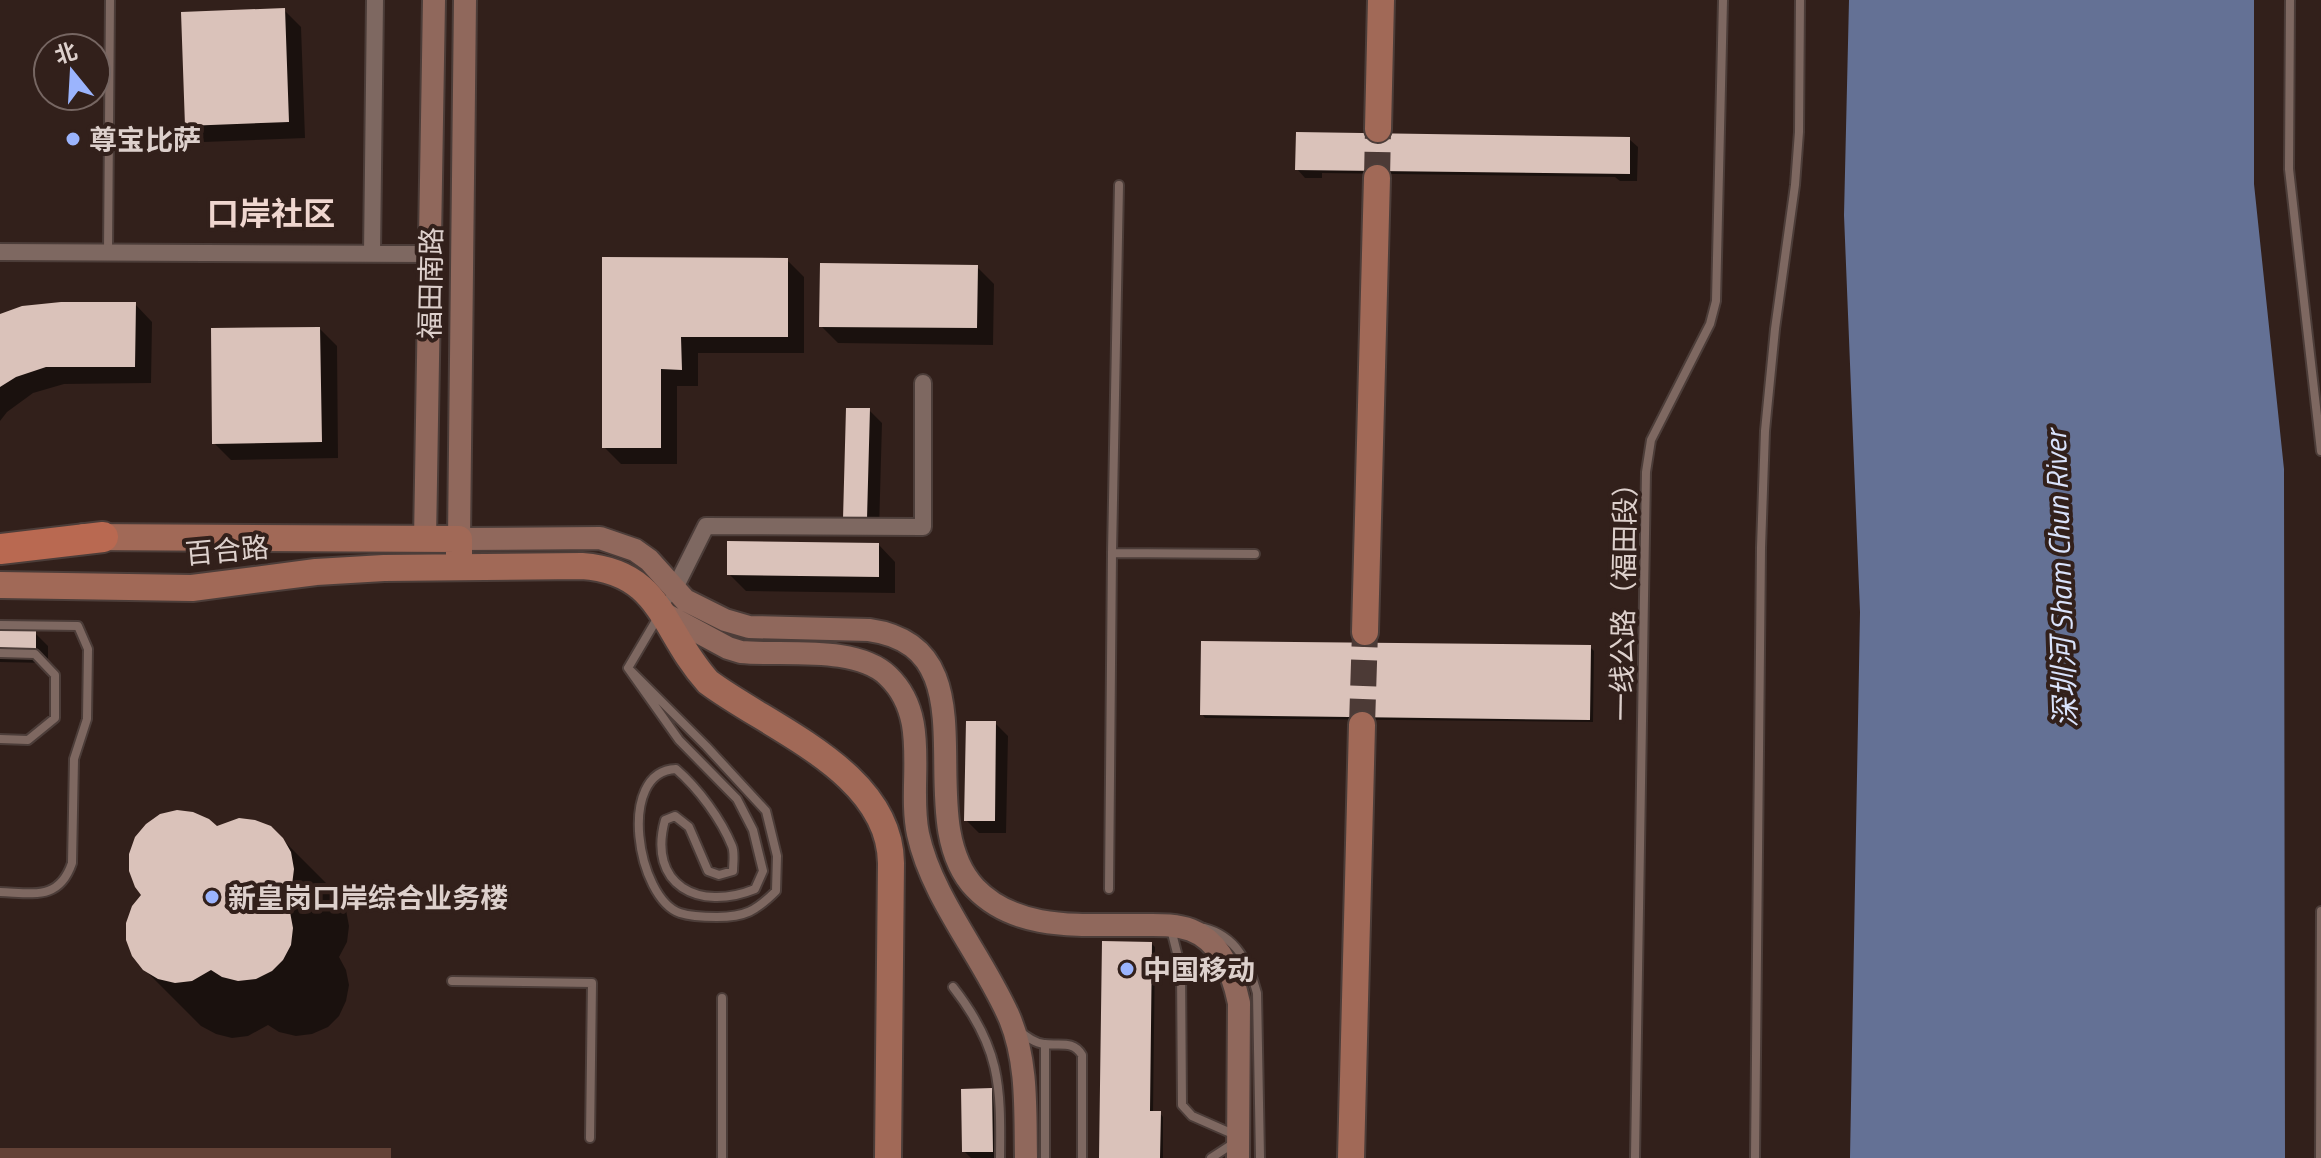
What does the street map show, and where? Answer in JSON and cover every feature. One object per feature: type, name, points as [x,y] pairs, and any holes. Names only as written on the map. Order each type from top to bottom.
[{"type":"highway","points":[[0,549],[103,537]]},
{"type":"main road","name":"福田南路","points":[[424,553],[434,0]]},
{"type":"main road","name":"福田南路","points":[[459,567],[465,0]]},
{"type":"main road","points":[[1378,129],[1381,0]]},
{"type":"main road","points":[[1365,632],[1377,178]]},
{"type":"main road","name":"百合路","points":[[0,536],[103,537],[424,553],[459,567],[600,567],[622,574],[668,601],[683,650],[708,682],[841,771],[862,791],[884,824],[891,842],[888,1158]]},
{"type":"main road","points":[[459,539],[600,538],[635,550],[649,560],[668,601],[728,648],[741,652],[845,657],[870,664],[890,677],[905,699],[914,726],[917,825],[924,856],[1009,1018],[1020,1053],[1026,1158]]},
{"type":"main road","name":"百合路","points":[[0,585],[192,588],[316,572],[424,553],[459,539]]},
{"type":"main road","points":[[668,601],[749,627],[869,630],[906,642],[926,662],[940,689],[945,717],[947,825],[956,860],[975,887],[1003,910],[1035,920],[1070,924],[1170,926],[1190,930],[1207,939],[1222,957],[1233,979],[1240,1019],[1238,1149]]},
{"type":"main road","points":[[1351,1158],[1362,725]]},
{"type":"street","points":[[372,254],[375,0]]},
{"type":"street","points":[[0,252],[428,254]]},
{"type":"street","points":[[668,601],[706,526],[923,527],[923,383]]},
{"type":"lane","points":[[108,253],[110,0]]},
{"type":"lane","name":"一线公路（福田段）","points":[[1635,1158],[1646,472],[1651,440],[1710,324],[1716,301],[1723,0]]},
{"type":"lane","points":[[1755,1158],[1764,445],[1775,329],[1795,185],[1799,132],[1800,0]]},
{"type":"lane","points":[[2290,0],[2289,169],[2321,451]]},
{"type":"lane","points":[[1109,889],[1119,185]]},
{"type":"lane","points":[[1112,553],[1255,554]]},
{"type":"lane","points":[[628,668],[668,601]]},
{"type":"lane","points":[[0,625],[78,626],[88,649],[87,719],[74,759],[72,863],[58,887],[48,892],[0,892]]},
{"type":"lane","points":[[0,653],[35,654],[55,675],[55,718],[28,740],[0,739]]},
{"type":"lane","points":[[628,668],[766,811],[777,856],[776,891],[760,906],[739,917],[678,913],[655,888],[641,856],[638,818],[645,790],[662,770],[676,769],[683,776],[710,808],[734,848],[733,871],[719,875],[708,871],[689,827],[675,816],[665,820],[661,834],[665,871],[680,887],[711,897],[734,898],[755,889],[763,871],[753,830],[737,799],[679,740],[628,668]]},
{"type":"lane","points":[[2320,1158],[2321,911]]},
{"type":"lane","points":[[1211,1158],[1238,1149],[1230,1131],[1192,1116],[1182,1105],[1181,969],[1170,926],[1204,928],[1222,935],[1238,950],[1253,976],[1259,1007],[1260,1158]]},
{"type":"lane","points":[[452,981],[592,983],[590,1138]]},
{"type":"lane","points":[[953,987],[977,1020],[994,1060],[1001,1102],[1000,1158]]},
{"type":"lane","points":[[722,998],[722,1158]]},
{"type":"lane","points":[[1009,1018],[1021,1033],[1045,1044],[1070,1044],[1080,1051],[1082,1158]]},
{"type":"lane","points":[[1045,1044],[1045,1158]]},
{"type":"shaded area","points":[[0,1148],[391,1148],[391,1158],[0,1158]]},
{"type":"water","name":"深圳河 Sham Chun River","points":[[1849,0],[2254,0],[2254,184],[2284,469],[2285,1158],[1850,1158],[1860,612],[1844,215]]},
{"type":"building","points":[[285,8],[289,122],[185,126],[181,12]]},
{"type":"building","points":[[1296,132],[1630,137],[1630,174],[1295,170]]},
{"type":"building","points":[[602,257],[788,258],[788,337],[681,337],[682,370],[661,369],[661,448],[602,448]]},
{"type":"building","points":[[820,263],[978,265],[977,328],[819,327]]},
{"type":"building","points":[[61,302],[136,302],[135,367],[46,367],[16,377],[0,387],[0,314],[22,306]]},
{"type":"building","points":[[320,327],[322,442],[212,444],[211,328]]},
{"type":"building","points":[[846,408],[870,408],[867,519],[843,519]]},
{"type":"building","points":[[727,541],[879,543],[879,577],[727,575]]},
{"type":"building","points":[[0,631],[36,631],[36,651],[0,651]]},
{"type":"building","points":[[1201,641],[1591,645],[1590,720],[1200,715]]},
{"type":"building","points":[[966,721],[996,721],[995,821],[964,821]]},
{"type":"building","name":"新皇岗口岸综合业务楼","points":[[177,810],[193,812],[217,826],[239,818],[255,820],[271,826],[283,838],[291,852],[294,869],[292,885],[284,900],[293,928],[291,945],[272,971],[256,979],[238,981],[211,970],[192,981],[175,983],[158,979],[143,970],[132,956],[126,940],[126,923],[132,906],[141,895],[129,871],[129,854],[135,837],[146,824],[160,814]]},
{"type":"building","points":[[1102,941],[1152,942],[1150,1111],[1161,1111],[1160,1158],[1099,1158]]},
{"type":"building","points":[[992,1088],[993,1152],[962,1152],[961,1089]]},
{"type":"tunnel","points":[[1377,178],[1378,129]]},
{"type":"tunnel","points":[[1362,725],[1365,632]]},
{"type":"place","name":"尊宝比萨","points":[[73,139]]},
{"type":"place","name":"新皇岗口岸综合业务楼","points":[[212,897]]},
{"type":"place","name":"中国移动","points":[[1127,969]]},
{"type":"district","name":"口岸社区","points":[[271,213]]}]
